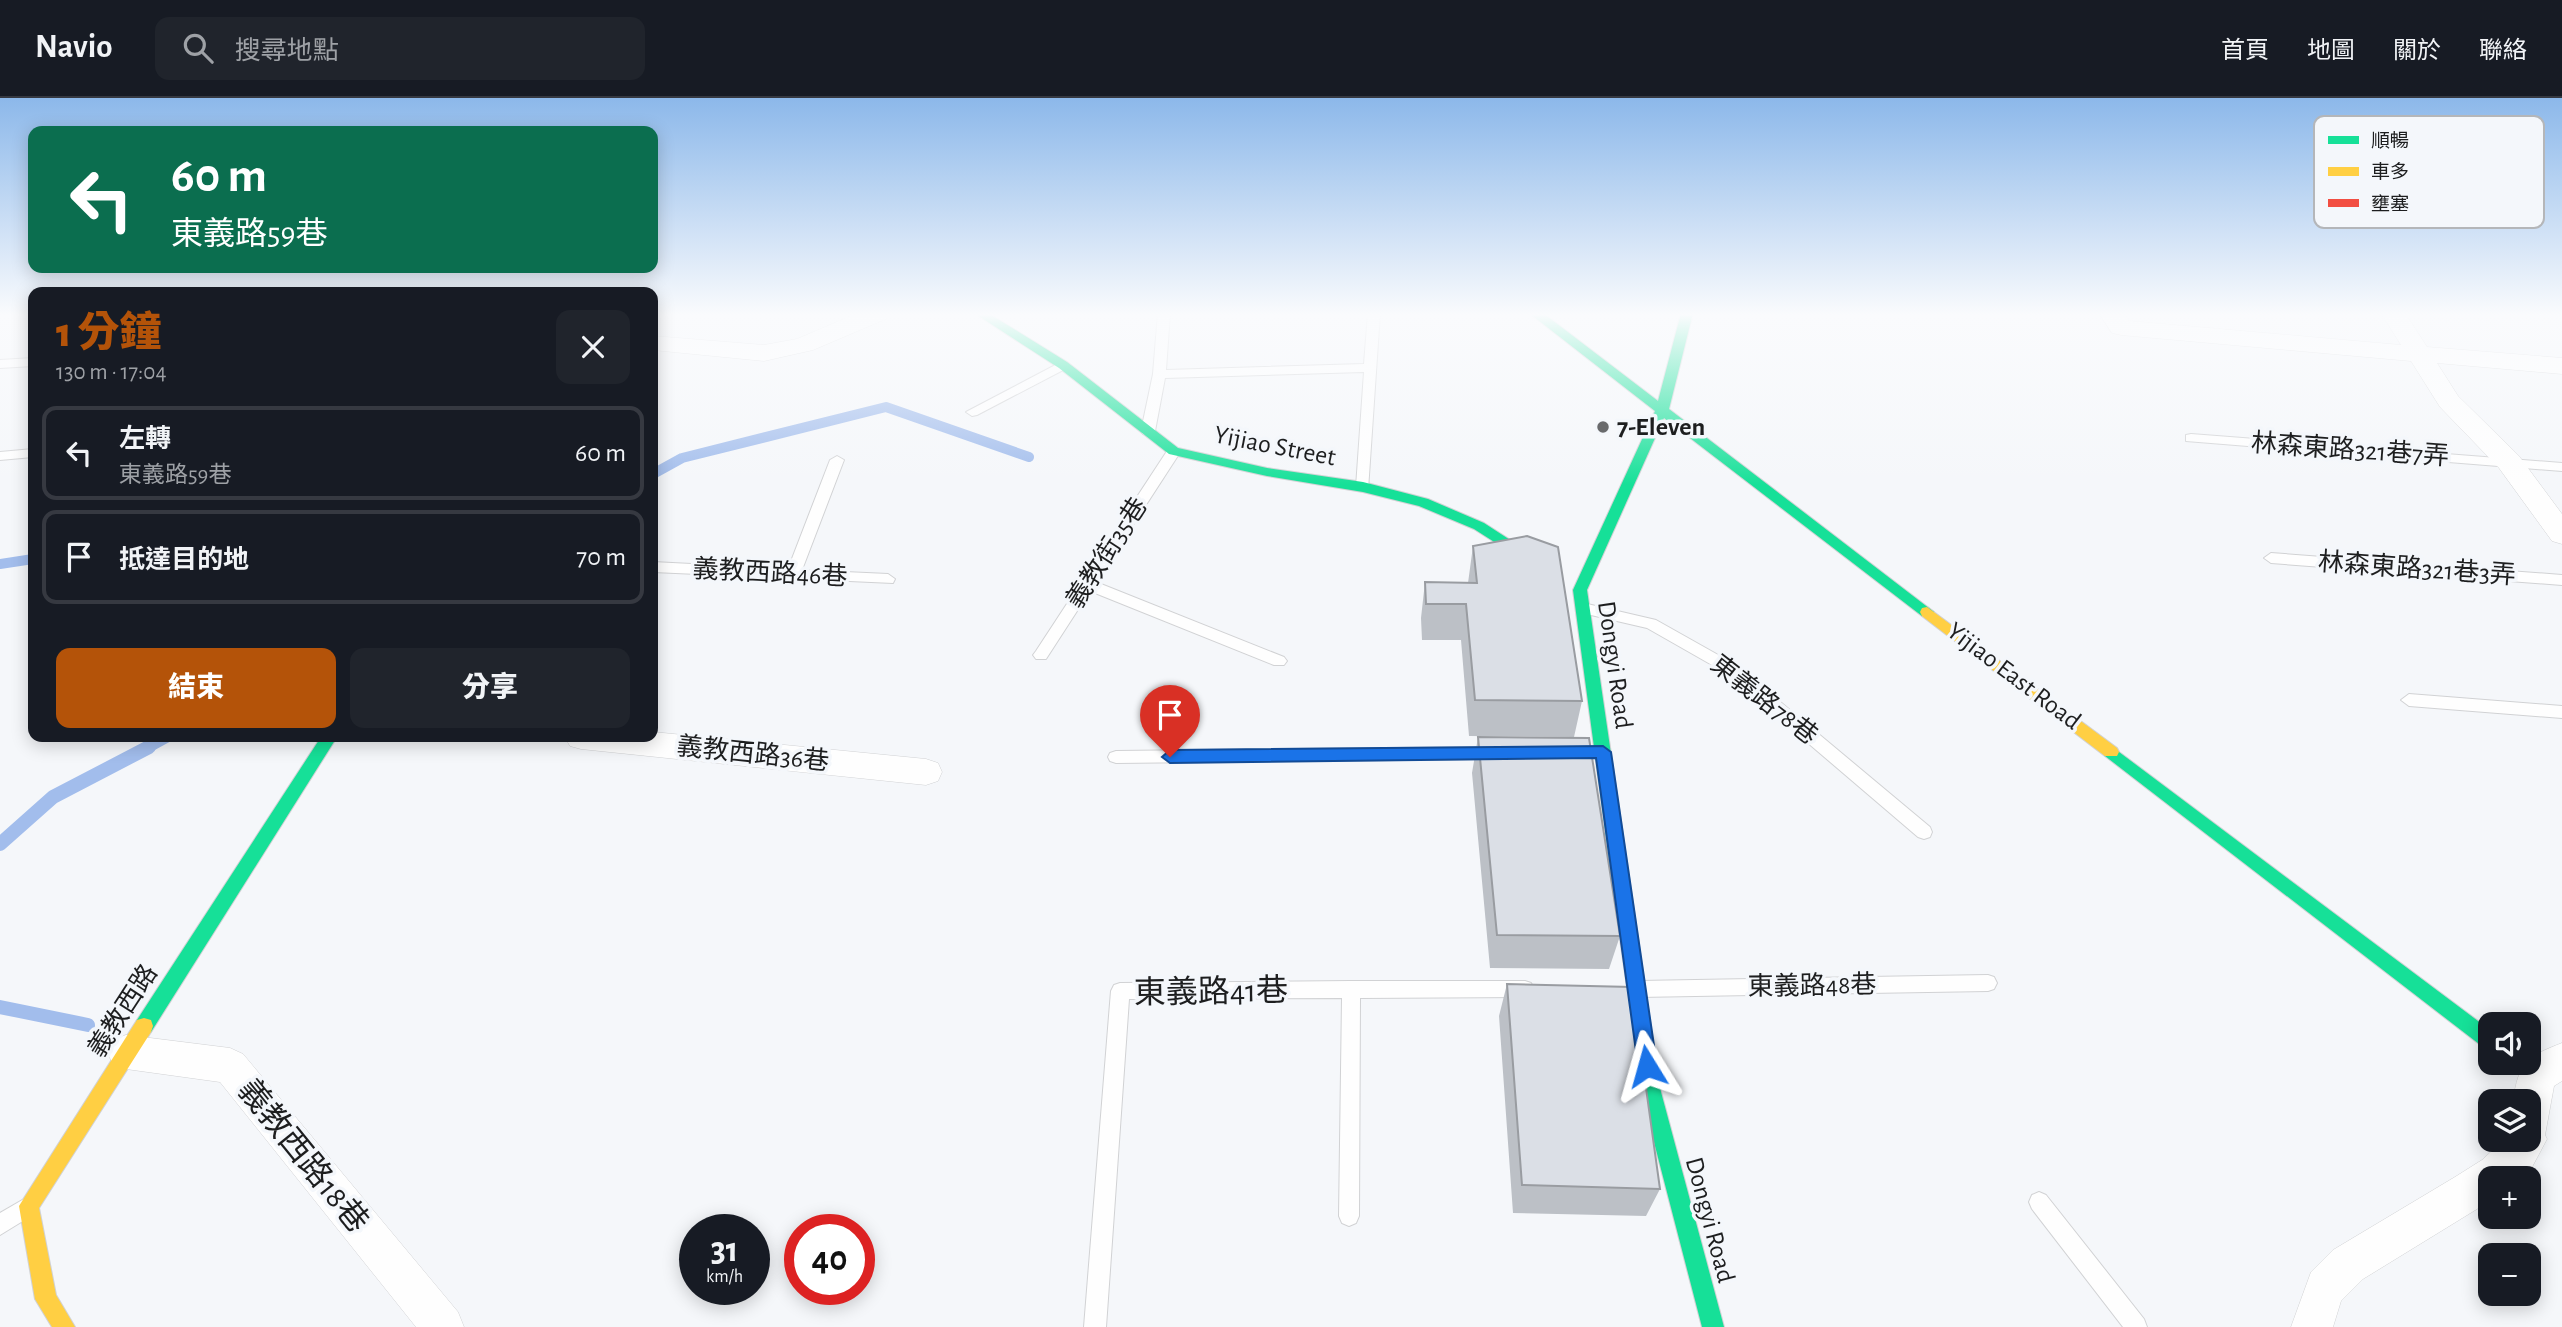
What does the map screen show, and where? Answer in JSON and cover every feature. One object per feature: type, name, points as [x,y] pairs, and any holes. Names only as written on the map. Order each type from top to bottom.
[{"type":"street","name":"Yijiao Street","points":[[1070,370],[1174,451],[1267,472],[1363,487],[1423,502],[1479,526],[1569,583]]},
{"type":"street","name":"Yijiao East Road","points":[[1612,370],[2478,1032]]},
{"type":"street","name":"Dongyi Road","points":[[1672,370],[1662,407],[1569,583],[1583,608],[1596,752],[1630,989],[1651,1092],[1713,1327]]},
{"type":"street","points":[[2429,370],[2449,401],[2509,462],[2562,534]]},
{"type":"street","name":"義教西路","points":[[29,1206],[326,742]]},
{"type":"street","name":"義教西路36巷","points":[[630,742],[926,772]]},
{"type":"street","name":"義教西路18巷","points":[[126,1052],[230,1066],[443,1327]]},
{"type":"street","points":[[2312,1327],[2328,1283],[2365,1251],[2508,1167],[2518,1152]]},
{"type":"street","points":[[29,1206],[46,1299],[64,1327]]},
{"type":"lane","points":[[972,412],[1053,370]]},
{"type":"lane","points":[[1148,431],[1158,370]]},
{"type":"lane","points":[[1158,374],[1286,370]]},
{"type":"lane","points":[[1363,487],[1369,370]]},
{"type":"lane","name":"林森東路321巷7弄","points":[[2191,438],[2562,467]]},
{"type":"lane","name":"義教街35巷","points":[[1041,655],[1174,451]]},
{"type":"lane","points":[[0,456],[28,453]]},
{"type":"lane","points":[[793,574],[836,460]]},
{"type":"lane","name":"林森東路321巷3弄","points":[[2271,558],[2562,580]]},
{"type":"lane","name":"義教西路46巷","points":[[658,567],[888,579]]},
{"type":"lane","points":[[1086,584],[1279,661]]},
{"type":"lane","name":"東義路78巷","points":[[1583,608],[1651,624],[1731,668],[1924,832]]},
{"type":"lane","points":[[2409,700],[2562,712]]},
{"type":"lane","points":[[1116,757],[1506,753]]},
{"type":"lane","name":"東義路48巷","points":[[1630,989],[1988,983]]},
{"type":"lane","points":[[1349,1216],[1351,989]]},
{"type":"lane","name":"東義路41巷","points":[[1095,1327],[1120,991],[1541,989]]},
{"type":"lane","points":[[2039,1202],[2136,1327]]},
{"type":"lane","points":[[0,1225],[29,1206]]},
{"type":"building","points":[[1527,536],[1558,547],[1582,701],[1475,700],[1466,604],[1426,604],[1425,582],[1477,583],[1473,546]]},
{"type":"building","points":[[1478,737],[1589,738],[1620,936],[1497,935]]},
{"type":"building","points":[[1507,984],[1632,987],[1660,1189],[1522,1185]]},
{"type":"waterway","points":[[658,471],[682,458],[886,407],[1029,457]]},
{"type":"waterway","points":[[0,564],[28,560]]},
{"type":"waterway","points":[[146,749],[159,742]]},
{"type":"waterway","points":[[0,844],[53,797],[149,747]]},
{"type":"waterway","points":[[0,1007],[88,1025]]},
{"type":"traffic: fast","points":[[1070,370],[1174,451],[1267,472],[1363,487],[1423,502],[1479,526],[1548,569]]},
{"type":"traffic: fast","points":[[1610,370],[1927,612]]},
{"type":"traffic: fast","points":[[1624,904],[1580,590],[1663,407],[1672,370]]},
{"type":"traffic: fast","points":[[144,1026],[326,742]]},
{"type":"traffic: fast","points":[[2111,752],[2478,1032]]},
{"type":"traffic: fast","points":[[1647,1063],[1651,1092],[1713,1327]]},
{"type":"traffic: slow","points":[[1927,612],[2111,752]]},
{"type":"traffic: slow","points":[[64,1327],[46,1299],[29,1206],[144,1026]]},
{"type":"traffic: jam","points":[[1624,904],[1647,1063]]},
{"type":"place","name":"7-Eleven","points":[[1603,427]]},
{"type":"route","points":[[1170,757],[1603,752],[1647,1066]]}]
